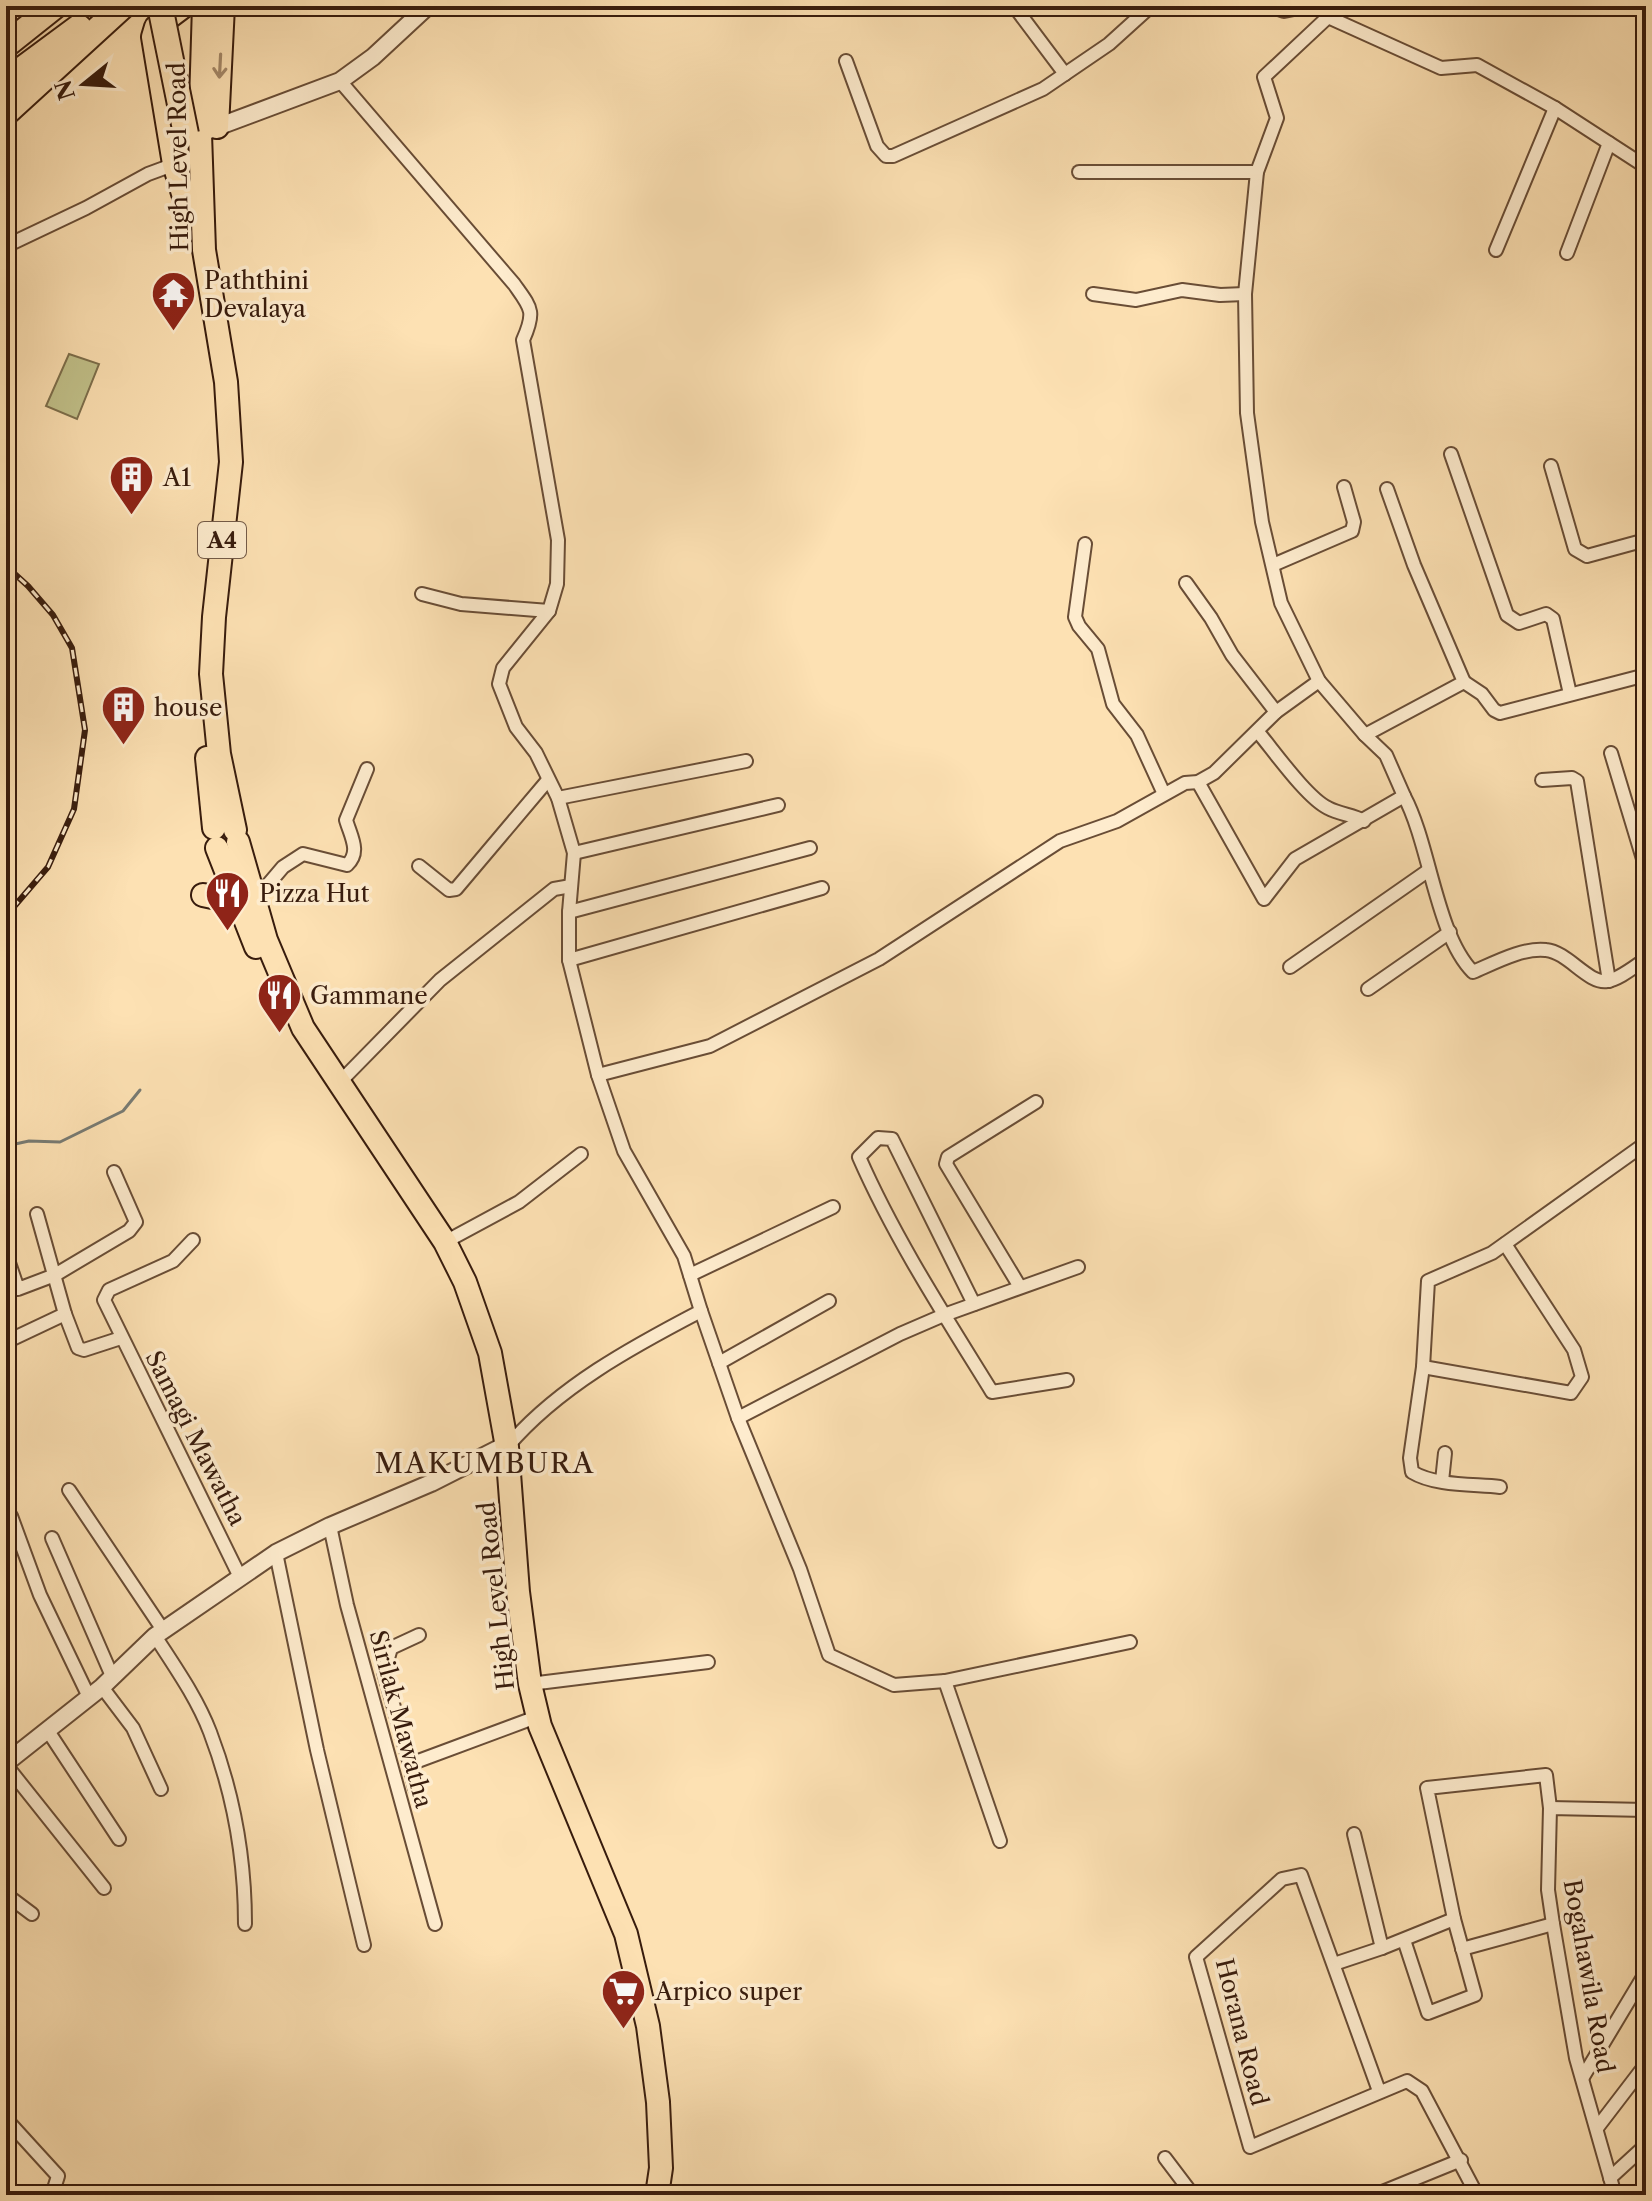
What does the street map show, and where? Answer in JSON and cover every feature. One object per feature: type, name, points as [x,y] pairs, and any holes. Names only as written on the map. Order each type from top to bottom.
[{"type":"highway","points":[[6,35],[54,6]]},
{"type":"highway","points":[[6,45],[54,6]]},
{"type":"highway","points":[[6,81],[106,6]]},
{"type":"highway","points":[[6,113],[123,6]]},
{"type":"highway","points":[[160,6],[198,126]]},
{"type":"highway","points":[[180,162],[153,37],[156,27],[186,6]]},
{"type":"highway","name":"High Level Road","points":[[186,6],[198,126],[204,250],[226,382],[231,462],[211,674],[226,837]]},
{"type":"highway","name":"High Level Road","points":[[204,6],[198,126],[180,162],[216,395],[219,464],[200,668],[201,717],[226,837],[276,995],[445,1242],[465,1282],[490,1353],[504,1447],[530,1684],[540,1726],[621,1935],[641,2027],[655,2152],[654,2195]]},
{"type":"highway","points":[[198,126],[223,6]]},
{"type":"highway","points":[[203,895],[245,902]]},
{"type":"highway","name":"High Level Road","points":[[337,1085],[438,1246],[458,1284],[483,1355],[504,1447],[511,1593],[531,1719],[621,1935]]},
{"type":"street","points":[[198,126],[340,81],[373,57],[428,6]]},
{"type":"street","points":[[1014,6],[1065,74]]},
{"type":"street","points":[[846,61],[877,146],[886,156],[893,156],[1043,89],[1109,44],[1151,6]]},
{"type":"street","points":[[1270,6],[1284,11],[1309,6]]},
{"type":"street","points":[[1319,6],[1328,17],[1441,68],[1477,65],[1555,108],[1646,167]]},
{"type":"street","points":[[1328,17],[1264,77],[1277,118],[1257,172],[1245,294],[1247,413],[1262,522],[1281,603],[1319,681],[1386,755],[1416,817],[1429,870],[1461,960],[1473,972],[1515,955],[1544,949],[1561,954],[1597,980],[1609,981],[1646,959]]},
{"type":"street","points":[[340,81],[514,284],[531,308],[532,321],[523,340],[558,540],[557,584],[549,611],[503,668],[499,684],[516,727],[536,753],[558,798],[574,853],[569,960],[598,1075],[624,1151],[684,1256],[738,1418],[800,1569],[829,1655],[894,1685],[945,1681],[1130,1642]]},
{"type":"street","points":[[1496,250],[1555,108]]},
{"type":"street","points":[[1567,253],[1609,143]]},
{"type":"street","points":[[6,246],[180,162]]},
{"type":"street","points":[[1079,172],[1257,172]]},
{"type":"street","points":[[1093,294],[1136,300],[1182,290],[1220,295],[1245,294]]},
{"type":"street","points":[[1451,454],[1507,615],[1519,623],[1546,614],[1553,619],[1570,694]]},
{"type":"street","points":[[1551,466],[1575,549],[1587,556],[1642,541],[1646,561]]},
{"type":"street","points":[[1273,565],[1352,531],[1354,522],[1344,487]]},
{"type":"street","points":[[1387,489],[1414,565],[1464,682],[1482,694],[1494,710],[1500,713],[1646,675]]},
{"type":"street","points":[[1085,544],[1075,617],[1098,649],[1113,704],[1137,735],[1164,794]]},
{"type":"street","points":[[1186,583],[1232,655],[1276,712]]},
{"type":"street","points":[[422,594],[461,604],[549,611]]},
{"type":"street","points":[[598,1075],[710,1046],[879,959],[1060,841],[1117,821],[1185,783],[1198,782],[1214,773],[1276,712],[1319,681]]},
{"type":"street","points":[[1365,735],[1464,682]]},
{"type":"street","points":[[1258,732],[1296,779],[1327,808],[1349,813],[1364,821]]},
{"type":"street","points":[[1611,753],[1646,869]]},
{"type":"street","points":[[558,798],[746,761]]},
{"type":"street","points":[[245,902],[283,867],[303,854],[347,865],[354,859],[356,849],[346,820],[367,769]]},
{"type":"street","points":[[6,777],[6,803]]},
{"type":"street","points":[[1542,780],[1572,778],[1577,781],[1609,981]]},
{"type":"street","points":[[419,866],[449,890],[456,889],[548,780]]},
{"type":"street","points":[[1198,782],[1264,899],[1295,859],[1404,796]]},
{"type":"street","points":[[574,853],[778,805]]},
{"type":"street","points":[[569,912],[810,848]]},
{"type":"street","points":[[1290,967],[1429,870]]},
{"type":"street","points":[[337,1085],[440,980],[554,889],[571,886]]},
{"type":"street","points":[[569,960],[822,888]]},
{"type":"street","points":[[1368,989],[1450,932]]},
{"type":"street","points":[[1020,1287],[946,1164],[948,1157],[1036,1102]]},
{"type":"street","points":[[974,1304],[892,1139],[878,1138],[859,1157],[876,1195],[992,1392],[1067,1380]]},
{"type":"street","points":[[1500,1487],[1442,1481],[1412,1472],[1410,1464],[1423,1367],[1428,1281],[1492,1253],[1646,1143]]},
{"type":"street","points":[[445,1242],[519,1202],[581,1154]]},
{"type":"street","points":[[6,1254],[18,1289],[55,1275],[129,1231],[136,1222],[114,1172]]},
{"type":"street","points":[[690,1275],[833,1207]]},
{"type":"street","points":[[37,1214],[65,1314],[78,1348],[84,1350],[121,1338]]},
{"type":"street","name":"Samagi Mawatha","points":[[193,1240],[173,1261],[109,1290],[104,1300],[240,1577]]},
{"type":"street","points":[[1423,1367],[1571,1393],[1582,1377],[1574,1350],[1505,1244]]},
{"type":"street","points":[[738,1418],[900,1334],[1078,1267]]},
{"type":"street","points":[[719,1363],[829,1301]]},
{"type":"street","points":[[104,1888],[6,1764],[101,1687],[159,1633],[276,1553],[504,1447],[543,1412],[597,1371],[701,1311]]},
{"type":"street","points":[[10,1340],[65,1314]]},
{"type":"street","points":[[1442,1481],[1445,1453]]},
{"type":"street","points":[[69,1490],[159,1633],[210,1732],[240,1835],[245,1881],[245,1924]]},
{"type":"street","points":[[11,1516],[40,1595],[101,1687],[133,1728],[161,1789]]},
{"type":"street","name":"Sirilak Mawatha","points":[[330,1526],[347,1605],[435,1924]]},
{"type":"street","points":[[52,1538],[101,1687]]},
{"type":"street","points":[[276,1553],[317,1750],[364,1945]]},
{"type":"street","points":[[415,1788],[384,1672],[391,1648],[419,1635]]},
{"type":"street","points":[[530,1684],[708,1662]]},
{"type":"street","points":[[945,1681],[1000,1841]]},
{"type":"street","points":[[410,1764],[531,1719]]},
{"type":"street","points":[[48,1731],[119,1839]]},
{"type":"street","name":"Bogahawila Road","points":[[1454,1919],[1427,1788],[1546,1775],[1550,1808],[1548,1890],[1553,1924],[1576,2058],[1615,2195]]},
{"type":"street","points":[[1550,1808],[1646,1810]]},
{"type":"street","points":[[1354,1834],[1382,1948]]},
{"type":"street","name":"Horana Road","points":[[1379,2091],[1301,1875],[1282,1879],[1196,1957],[1250,2147],[1407,2081],[1422,2091],[1477,2195]]},
{"type":"street","points":[[6,1891],[8,1896],[32,1914]]},
{"type":"street","points":[[1334,1964],[1454,1919],[1475,1995],[1428,2013],[1404,1940]]},
{"type":"street","points":[[1462,1949],[1553,1924]]},
{"type":"street","points":[[1583,2077],[1646,1972]]},
{"type":"street","points":[[1597,2128],[1646,2064]]},
{"type":"street","points":[[6,2119],[58,2176],[52,2195]]},
{"type":"street","points":[[1610,2178],[1646,2145]]},
{"type":"street","points":[[1165,2158],[1193,2195]]},
{"type":"street","points":[[1375,2195],[1461,2160]]},
{"type":"green space","points":[[69,354],[99,364],[77,419],[46,406]]},
{"type":"waterway","points":[[6,1146],[29,1141],[60,1142],[123,1111],[140,1090]]},
{"type":"railway","points":[[6,566],[53,615],[72,648],[85,730],[74,809],[48,867],[6,916]]},
{"type":"place","name":"Paththini Devalaya","points":[[173,333]]},
{"type":"place","name":"A1","points":[[132,516]]},
{"type":"place","name":"house","points":[[123,746]]},
{"type":"place","name":"Pizza Hut","points":[[228,932]]},
{"type":"place","name":"Gammane","points":[[279,1034]]},
{"type":"place","name":"Arpico super","points":[[624,2030]]},
{"type":"district","name":"MAKUMBURA","points":[[485,1463]]}]
